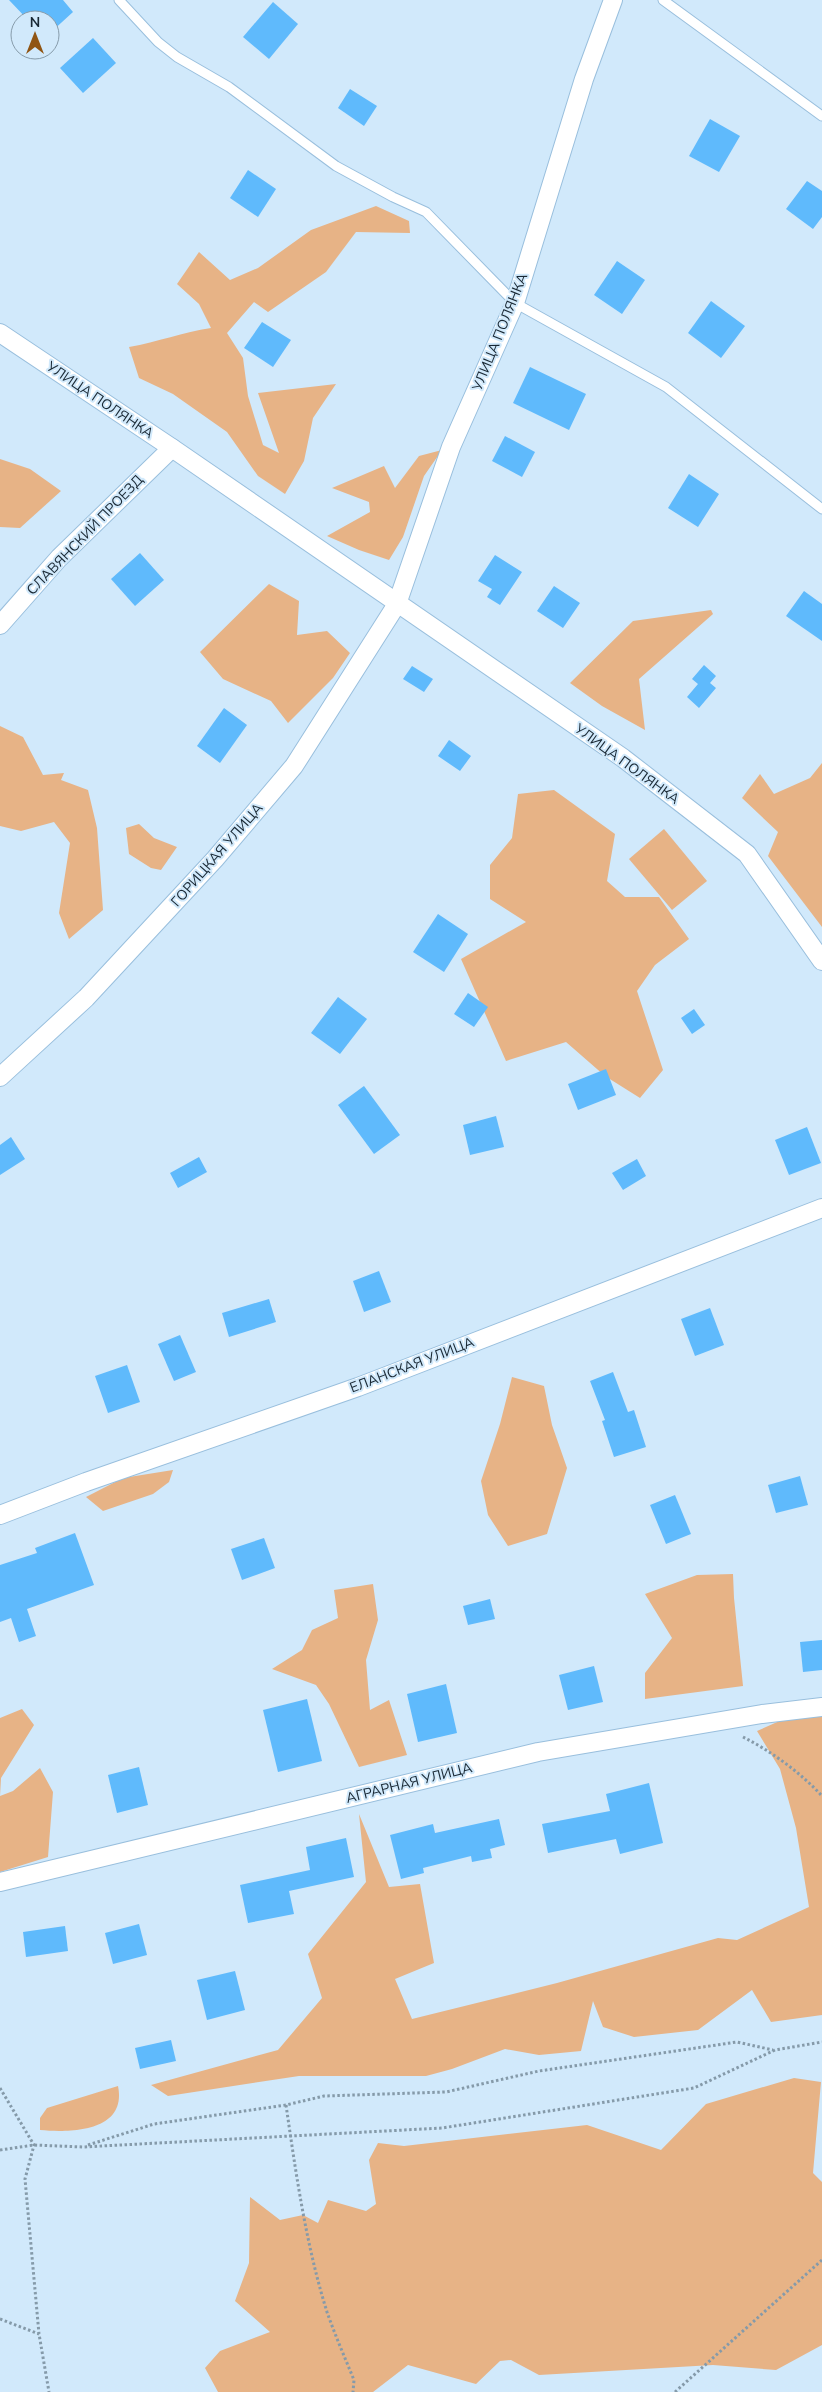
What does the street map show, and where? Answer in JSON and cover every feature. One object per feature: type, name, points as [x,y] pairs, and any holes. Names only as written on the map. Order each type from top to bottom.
[{"type":"street","name":"УЛИЦА ПОЛЯНКА","points":[[397,604],[452,448],[514,303],[584,79],[613,0]]},
{"type":"street","name":"УЛИЦА ПОЛЯНКА","points":[[0,333],[172,448],[623,758],[747,854],[822,961]]},
{"type":"street","name":"СЛАВЯНСКИЙ ПРОЕЗД","points":[[0,625],[60,558],[172,448]]},
{"type":"street","name":"ГОРИЦКАЯ УЛИЦА","points":[[0,1077],[86,998],[215,860],[294,766],[397,604]]},
{"type":"street","name":"ЕЛАНСКАЯ УЛИЦА","points":[[0,1515],[86,1482],[358,1386],[822,1208]]},
{"type":"street","name":"АГРАРНАЯ УЛИЦА","points":[[0,1882],[538,1752],[713,1722],[822,1707]]},
{"type":"lane","points":[[119,0],[158,42],[176,57],[229,87],[336,166],[393,197],[426,212],[514,303],[666,387],[822,509]]},
{"type":"lane","points":[[663,0],[822,116]]},
{"type":"path","points":[[713,1722],[756,1744],[813,1786],[822,1796]]},
{"type":"path","points":[[83,2147],[154,2124],[286,2104],[324,2096],[446,2092],[539,2071],[737,2042],[775,2050]]},
{"type":"path","points":[[0,2150],[34,2145],[83,2147],[442,2128],[694,2088],[775,2050],[822,2042]]},
{"type":"path","points":[[0,2088],[34,2145],[25,2179],[38,2334],[48,2392]]},
{"type":"path","points":[[286,2104],[297,2183],[310,2245],[328,2312],[354,2380],[353,2392]]},
{"type":"path","points":[[675,2392],[822,2260]]},
{"type":"path","points":[[0,2319],[38,2334]]},
{"type":"shaded area","points":[[376,206],[409,221],[410,233],[356,232],[326,272],[268,312],[254,302],[227,333],[243,358],[248,396],[263,445],[279,453],[258,393],[336,384],[313,418],[304,461],[285,494],[258,476],[227,432],[173,394],[139,378],[129,347],[211,328],[199,304],[177,284],[199,252],[230,280],[258,268],[311,230]]},
{"type":"shaded area","points":[[442,450],[424,476],[403,537],[389,560],[359,550],[327,536],[370,512],[369,502],[332,488],[384,466],[395,488],[419,456]]},
{"type":"shaded area","points":[[0,459],[30,469],[61,491],[20,528],[0,527]]},
{"type":"shaded area","points":[[269,584],[299,601],[297,635],[327,631],[350,653],[333,678],[288,723],[271,701],[223,679],[200,652]]},
{"type":"shaded area","points":[[711,610],[713,614],[639,679],[645,730],[602,706],[570,683],[633,621]]},
{"type":"shaded area","points":[[0,726],[23,737],[43,775],[64,773],[61,780],[88,790],[97,828],[103,910],[69,939],[59,913],[70,843],[54,822],[21,831],[0,826]]},
{"type":"shaded area","points":[[822,763],[822,927],[768,856],[778,832],[742,798],[760,774],[774,794],[810,778]]},
{"type":"shaded area","points":[[554,790],[615,834],[607,881],[625,897],[659,897],[689,939],[655,965],[637,991],[663,1070],[640,1098],[605,1076],[566,1042],[506,1061],[461,959],[526,922],[490,899],[490,865],[512,838],[518,794]]},
{"type":"shaded area","points":[[139,824],[154,838],[177,847],[161,870],[151,868],[129,854],[126,828]]},
{"type":"shaded area","points":[[664,829],[707,881],[672,910],[629,859]]},
{"type":"shaded area","points":[[512,1377],[544,1386],[552,1425],[567,1468],[547,1534],[508,1546],[488,1515],[481,1481],[500,1424]]},
{"type":"shaded area","points":[[173,1470],[169,1482],[153,1494],[103,1511],[86,1497],[123,1478]]},
{"type":"shaded area","points":[[733,1574],[743,1686],[645,1699],[645,1673],[672,1638],[645,1594],[697,1575]]},
{"type":"shaded area","points":[[373,1584],[378,1620],[366,1660],[370,1710],[389,1700],[407,1755],[359,1767],[329,1704],[316,1685],[272,1669],[302,1650],[312,1630],[338,1618],[334,1590]]},
{"type":"shaded area","points":[[22,1709],[34,1725],[1,1778],[0,1796],[0,1718]]},
{"type":"shaded area","points":[[793,1715],[822,1717],[822,2015],[771,2022],[752,1990],[698,2030],[634,2037],[603,2027],[593,2001],[581,2051],[539,2055],[505,2049],[452,2069],[426,2076],[299,2076],[168,2096],[151,2085],[278,2050],[322,1998],[308,1954],[366,1882],[359,1814],[389,1887],[420,1884],[434,1963],[395,1979],[412,2019],[557,1983],[718,1938],[737,1940],[809,1907],[796,1828],[780,1769],[757,1731]]},
{"type":"shaded area","points":[[40,1768],[53,1792],[48,1857],[0,1872],[0,1796],[13,1791]]},
{"type":"shaded area","points":[[794,2078],[821,2082],[813,2173],[822,2182],[822,2345],[776,2370],[713,2365],[539,2375],[511,2360],[500,2361],[476,2384],[408,2365],[373,2392],[218,2392],[205,2368],[220,2351],[270,2332],[235,2301],[249,2263],[250,2197],[280,2220],[303,2215],[318,2223],[328,2200],[366,2211],[376,2204],[369,2160],[378,2143],[404,2146],[587,2125],[661,2150],[706,2104]]},
{"type":"shaded area","points":[[118,2086],[119,2101],[114,2112],[106,2120],[95,2126],[82,2129],[67,2131],[40,2130],[40,2118],[47,2108]]},
{"type":"building","points":[[9,0],[63,0],[73,12],[60,24],[60,10],[18,10]]},
{"type":"building","points":[[273,2],[298,24],[269,59],[243,37]]},
{"type":"building","points":[[93,38],[116,63],[83,93],[60,68]]},
{"type":"building","points":[[350,89],[377,106],[364,126],[338,108]]},
{"type":"building","points":[[710,119],[740,136],[719,172],[689,156]]},
{"type":"building","points":[[248,170],[276,189],[258,217],[230,198]]},
{"type":"building","points":[[807,181],[822,191],[822,217],[813,229],[786,209]]},
{"type":"building","points":[[617,261],[645,280],[622,314],[594,295]]},
{"type":"building","points":[[711,301],[745,326],[721,358],[688,333]]},
{"type":"building","points":[[262,322],[291,340],[273,367],[244,348]]},
{"type":"building","points":[[530,367],[586,394],[569,430],[513,403]]},
{"type":"building","points":[[505,436],[535,452],[522,477],[492,461]]},
{"type":"building","points":[[689,474],[719,494],[698,527],[668,508]]},
{"type":"building","points":[[140,553],[164,580],[135,606],[111,579]]},
{"type":"building","points":[[495,555],[522,572],[500,605],[487,597],[492,589],[478,581]]},
{"type":"building","points":[[554,586],[580,603],[563,628],[537,611]]},
{"type":"building","points":[[804,591],[822,604],[822,641],[786,616]]},
{"type":"building","points":[[704,665],[716,676],[710,683],[716,688],[699,708],[687,697],[698,684],[692,679]]},
{"type":"building","points":[[412,666],[433,679],[424,692],[403,679]]},
{"type":"building","points":[[224,708],[247,725],[220,763],[197,746]]},
{"type":"building","points":[[449,740],[471,756],[460,771],[438,756]]},
{"type":"building","points":[[438,914],[468,934],[444,972],[413,952]]},
{"type":"building","points":[[468,993],[488,1007],[474,1027],[454,1014]]},
{"type":"building","points":[[338,997],[367,1019],[340,1054],[311,1033]]},
{"type":"building","points":[[694,1009],[705,1025],[692,1034],[681,1018]]},
{"type":"building","points":[[606,1069],[616,1095],[578,1110],[568,1084]]},
{"type":"building","points":[[364,1086],[400,1135],[374,1154],[338,1105]]},
{"type":"building","points":[[496,1116],[504,1147],[470,1155],[463,1125]]},
{"type":"building","points":[[807,1127],[821,1163],[789,1175],[775,1140]]},
{"type":"building","points":[[11,1137],[25,1159],[0,1175],[0,1145]]},
{"type":"building","points":[[199,1157],[207,1172],[178,1188],[170,1173]]},
{"type":"building","points":[[637,1159],[646,1176],[623,1190],[612,1173]]},
{"type":"building","points":[[379,1271],[391,1302],[364,1312],[353,1281]]},
{"type":"building","points":[[269,1299],[276,1322],[229,1337],[222,1313]]},
{"type":"building","points":[[710,1308],[724,1345],[695,1356],[681,1319]]},
{"type":"building","points":[[180,1335],[196,1372],[174,1381],[158,1344]]},
{"type":"building","points":[[127,1365],[140,1402],[108,1413],[95,1376]]},
{"type":"building","points":[[613,1372],[628,1412],[634,1410],[646,1447],[614,1457],[602,1421],[605,1420],[590,1381]]},
{"type":"building","points":[[800,1476],[808,1505],[776,1513],[768,1485]]},
{"type":"building","points":[[675,1495],[691,1534],[666,1544],[650,1505]]},
{"type":"building","points":[[75,1533],[94,1585],[27,1609],[36,1636],[19,1642],[11,1618],[0,1622],[0,1565],[37,1553],[35,1548]]},
{"type":"building","points":[[264,1538],[275,1568],[242,1580],[231,1549]]},
{"type":"building","points":[[490,1599],[495,1619],[468,1625],[463,1606]]},
{"type":"building","points":[[822,1640],[822,1670],[803,1672],[800,1642]]},
{"type":"building","points":[[594,1666],[603,1702],[568,1710],[559,1675]]},
{"type":"building","points":[[446,1684],[457,1733],[418,1742],[407,1694]]},
{"type":"building","points":[[307,1699],[322,1761],[278,1772],[263,1710]]},
{"type":"building","points":[[139,1767],[148,1805],[117,1813],[108,1775]]},
{"type":"building","points":[[649,1783],[663,1843],[620,1854],[616,1839],[548,1853],[542,1824],[610,1811],[606,1794]]},
{"type":"building","points":[[499,1819],[505,1845],[490,1849],[492,1858],[472,1862],[471,1856],[423,1868],[424,1873],[401,1879],[390,1835],[433,1824],[435,1833]]},
{"type":"building","points":[[346,1838],[354,1877],[289,1891],[294,1914],[248,1923],[240,1885],[310,1870],[306,1847]]},
{"type":"building","points":[[139,1924],[147,1955],[113,1964],[105,1933]]},
{"type":"building","points":[[65,1926],[68,1951],[26,1957],[23,1932]]},
{"type":"building","points":[[235,1971],[245,2010],[207,2020],[197,1980]]},
{"type":"building","points":[[171,2040],[176,2061],[140,2069],[135,2048]]}]
